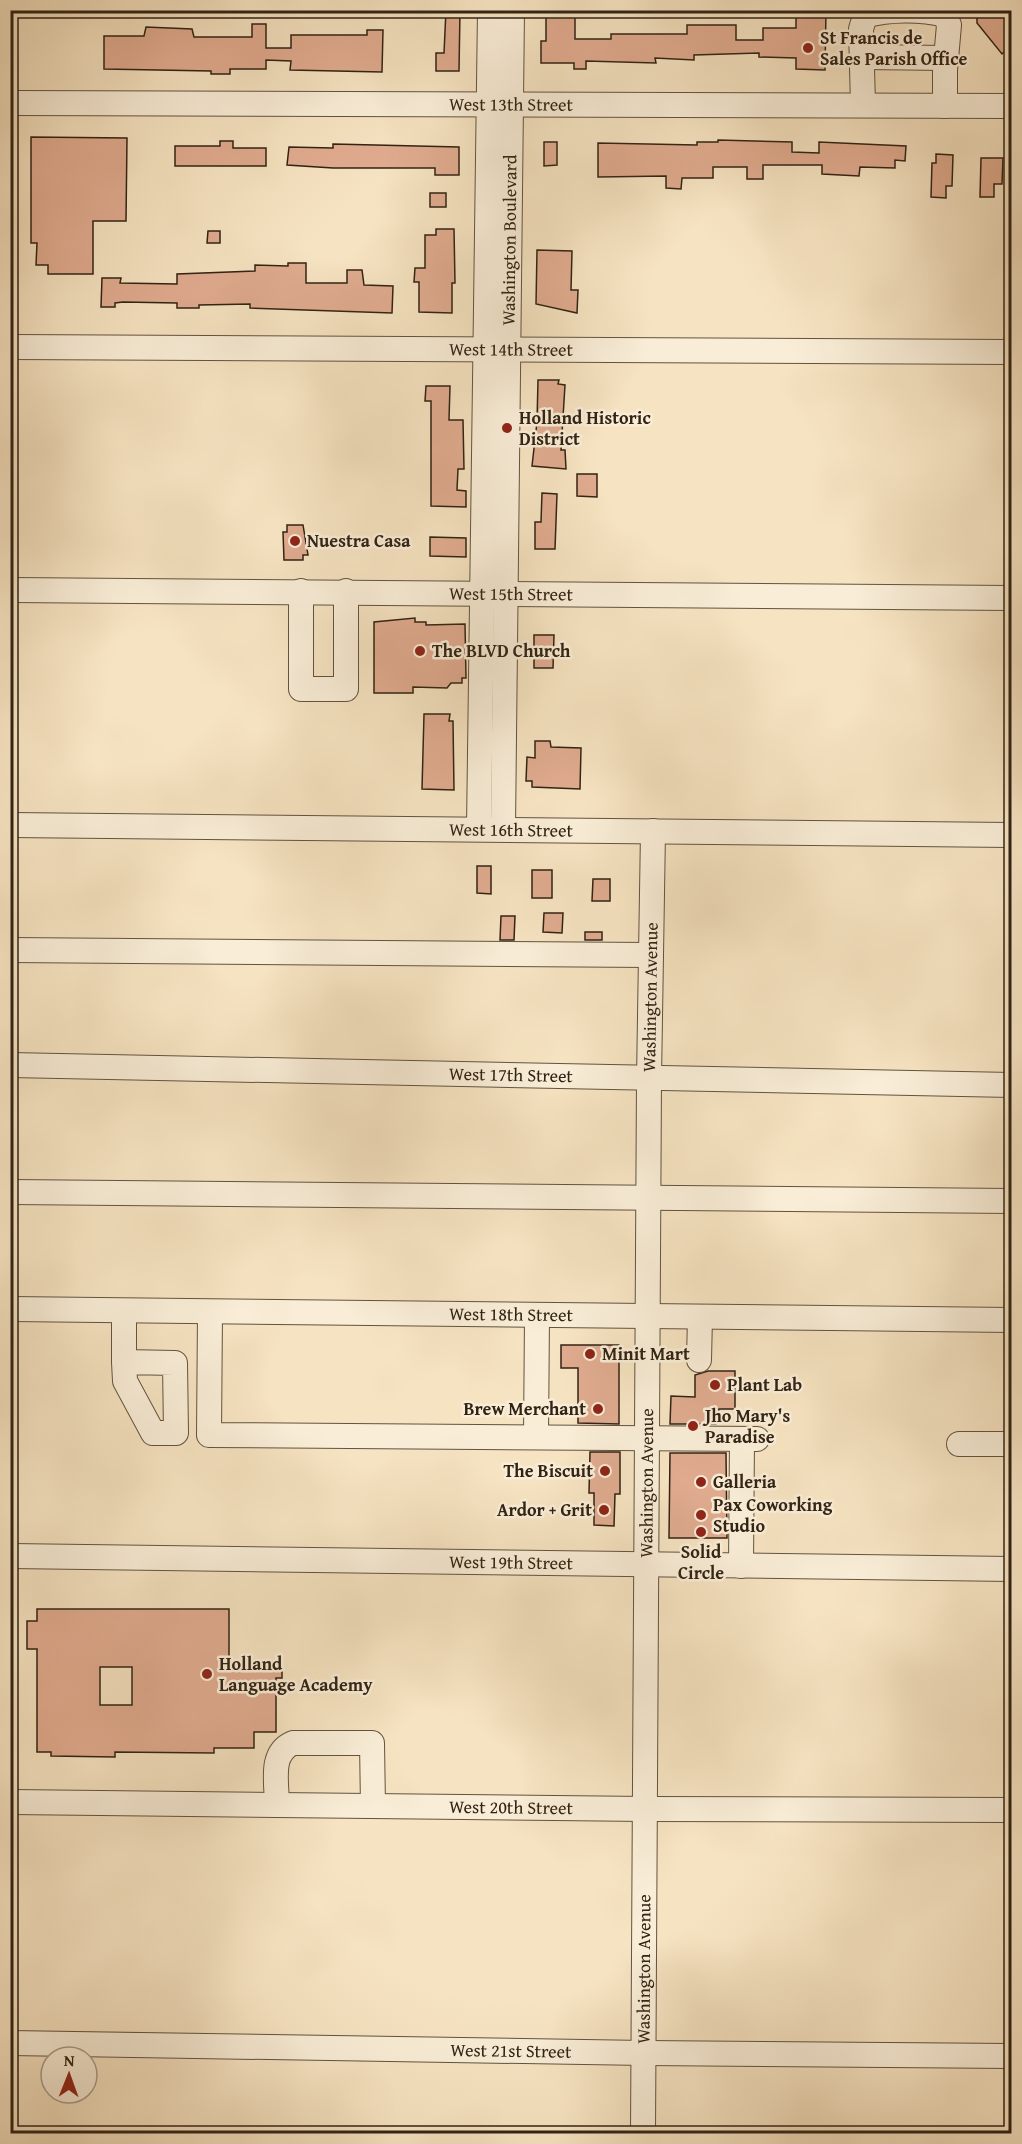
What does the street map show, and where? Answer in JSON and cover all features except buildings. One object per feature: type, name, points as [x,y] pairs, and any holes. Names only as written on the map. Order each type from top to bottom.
[{"type":"street","name":"Washington Boulevard","points":[[490,10],[500,104]]},
{"type":"street","name":"Washington Boulevard","points":[[503,828],[494,593],[500,104],[512,10]]},
{"type":"street","points":[[863,105],[861,29],[865,16],[878,12],[933,12],[945,15],[949,25],[945,106]]},
{"type":"street","points":[[863,64],[946,64]]},
{"type":"street","name":"West 13th Street","points":[[10,103],[1011,106]]},
{"type":"street","name":"West 14th Street","points":[[10,347],[1011,352]]},
{"type":"street","name":"West 15th Street","points":[[10,590],[1011,598]]},
{"type":"street","points":[[301,591],[301,689],[346,689],[346,591]]},
{"type":"street","name":"Washington Boulevard","points":[[479,828],[494,593]]},
{"type":"street","name":"West 16th Street","points":[[10,825],[503,828],[1011,835]]},
{"type":"street","name":"Washington Avenue","points":[[643,2133],[646,1809],[645,1565],[653,831]]},
{"type":"street","points":[[10,950],[651,955]]},
{"type":"street","name":"West 17th Street","points":[[10,1065],[1011,1085]]},
{"type":"street","points":[[10,1192],[1011,1201]]},
{"type":"street","name":"West 18th Street","points":[[10,1309],[1011,1320]]},
{"type":"street","points":[[124,1311],[125,1381],[153,1433],[749,1439],[741,1566]]},
{"type":"street","points":[[209,1435],[210,1312]]},
{"type":"street","points":[[536,1437],[537,1316]]},
{"type":"street","points":[[699,1360],[700,1317]]},
{"type":"street","points":[[124,1362],[175,1363],[176,1433]]},
{"type":"street","points":[[959,1444],[1011,1444]]},
{"type":"street","name":"West 19th Street","points":[[10,1557],[1011,1569]]},
{"type":"street","points":[[278,1805],[277,1756],[282,1748],[293,1743],[372,1743],[373,1806]]},
{"type":"street","name":"West 20th Street","points":[[10,1802],[646,1809],[1011,1810]]},
{"type":"street","name":"West 21st Street","points":[[10,2043],[645,2053],[1011,2055]]},
{"type":"place","name":"St Francis de Sales Parish Office","points":[[808,48]]},
{"type":"place","name":"Holland Historic District","points":[[507,428]]},
{"type":"place","name":"Nuestra Casa","points":[[295,541]]},
{"type":"place","name":"The BLVD Church","points":[[420,651]]},
{"type":"place","name":"Minit Mart","points":[[590,1354]]},
{"type":"place","name":"Plant Lab","points":[[715,1385]]},
{"type":"place","name":"Brew Merchant","points":[[598,1409]]},
{"type":"place","name":"Jho Mary's Paradise","points":[[693,1426]]},
{"type":"place","name":"The Biscuit","points":[[605,1471]]},
{"type":"place","name":"Galleria","points":[[701,1482]]},
{"type":"place","name":"Ardor + Grit","points":[[604,1510]]},
{"type":"place","name":"Pax Coworking Studio","points":[[701,1515]]},
{"type":"place","name":"Solid Circle","points":[[701,1532]]},
{"type":"place","name":"Holland Language Academy","points":[[207,1674]]}]
